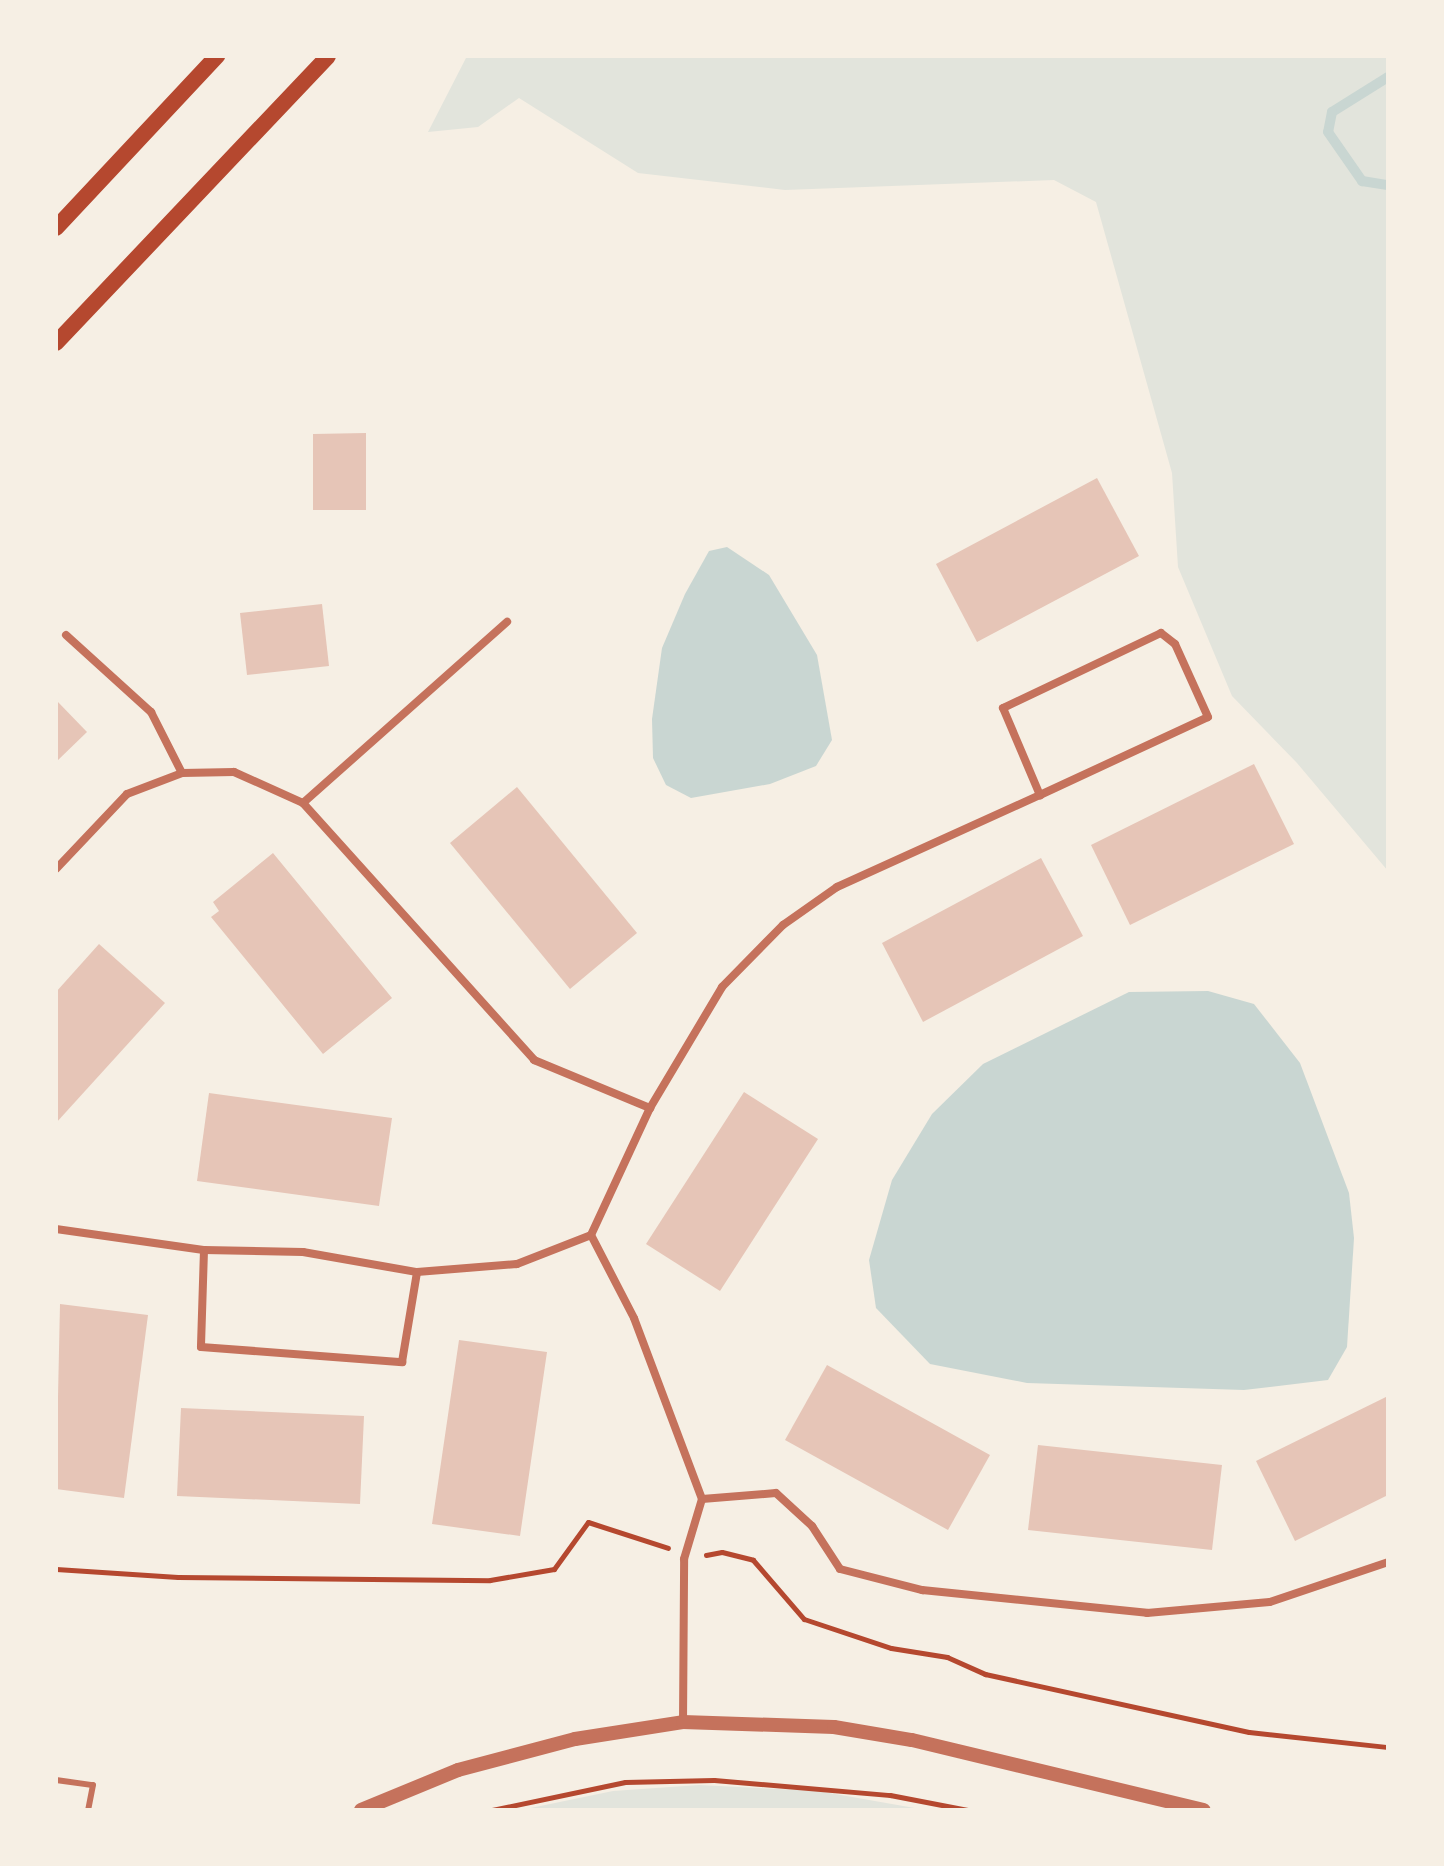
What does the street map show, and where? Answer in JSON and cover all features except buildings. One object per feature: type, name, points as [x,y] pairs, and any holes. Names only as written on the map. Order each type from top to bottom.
[{"type":"main road","points":[[56,228],[217,56]]},
{"type":"main road","points":[[56,343],[328,56]]},
{"type":"street","points":[[303,803],[507,622]]},
{"type":"street","points":[[56,1229],[204,1250],[303,1252],[417,1272],[517,1264],[591,1235],[650,1108],[722,987],[783,925],[837,887],[1040,795],[1208,717],[1175,644],[1161,633],[1003,708],[1040,795]]},
{"type":"street","points":[[66,635],[151,712],[182,773]]},
{"type":"street","points":[[56,869],[127,794],[182,773],[234,772],[303,803],[534,1060],[650,1108]]},
{"type":"street","points":[[591,1235],[634,1318],[702,1499],[684,1559],[683,1722]]},
{"type":"street","points":[[204,1250],[201,1347],[402,1362],[417,1272]]},
{"type":"street","points":[[702,1499],[776,1493],[812,1526],[840,1569],[867,1576],[922,1590],[1147,1613],[1270,1602],[1388,1562]]},
{"type":"street","points":[[361,1810],[458,1770],[575,1739],[683,1722],[819,1726],[912,1740],[1204,1810]]},
{"type":"lane","points":[[56,1780],[93,1785],[88,1810]]},
{"type":"path","points":[[56,1569],[178,1577],[490,1580],[554,1569],[588,1522],[657,1541],[684,1559],[722,1552],[753,1560],[804,1619],[891,1648],[947,1657],[985,1674],[1249,1732],[1388,1747]]},
{"type":"path","points":[[492,1810],[625,1782],[714,1780],[890,1795],[968,1810]]},
{"type":"shaded area","points":[[467,56],[1388,56],[1388,871],[1297,763],[1232,696],[1178,567],[1172,473],[1096,202],[1054,180],[785,190],[638,173],[519,98],[478,127],[428,132]]},
{"type":"shaded area","points":[[727,547],[769,575],[817,655],[832,740],[816,766],[770,784],[691,798],[666,785],[653,758],[652,719],[662,648],[685,594],[709,551]]},
{"type":"shaded area","points":[[1208,991],[1254,1004],[1300,1063],[1349,1193],[1354,1238],[1347,1347],[1328,1380],[1244,1390],[1027,1383],[930,1364],[876,1308],[869,1260],[892,1180],[932,1114],[983,1064],[1129,992]]},
{"type":"shaded area","points":[[699,1785],[818,1791],[926,1810],[521,1810],[613,1791]]},
{"type":"waterway","points":[[1388,77],[1332,112],[1328,132],[1362,181],[1388,185]]}]
